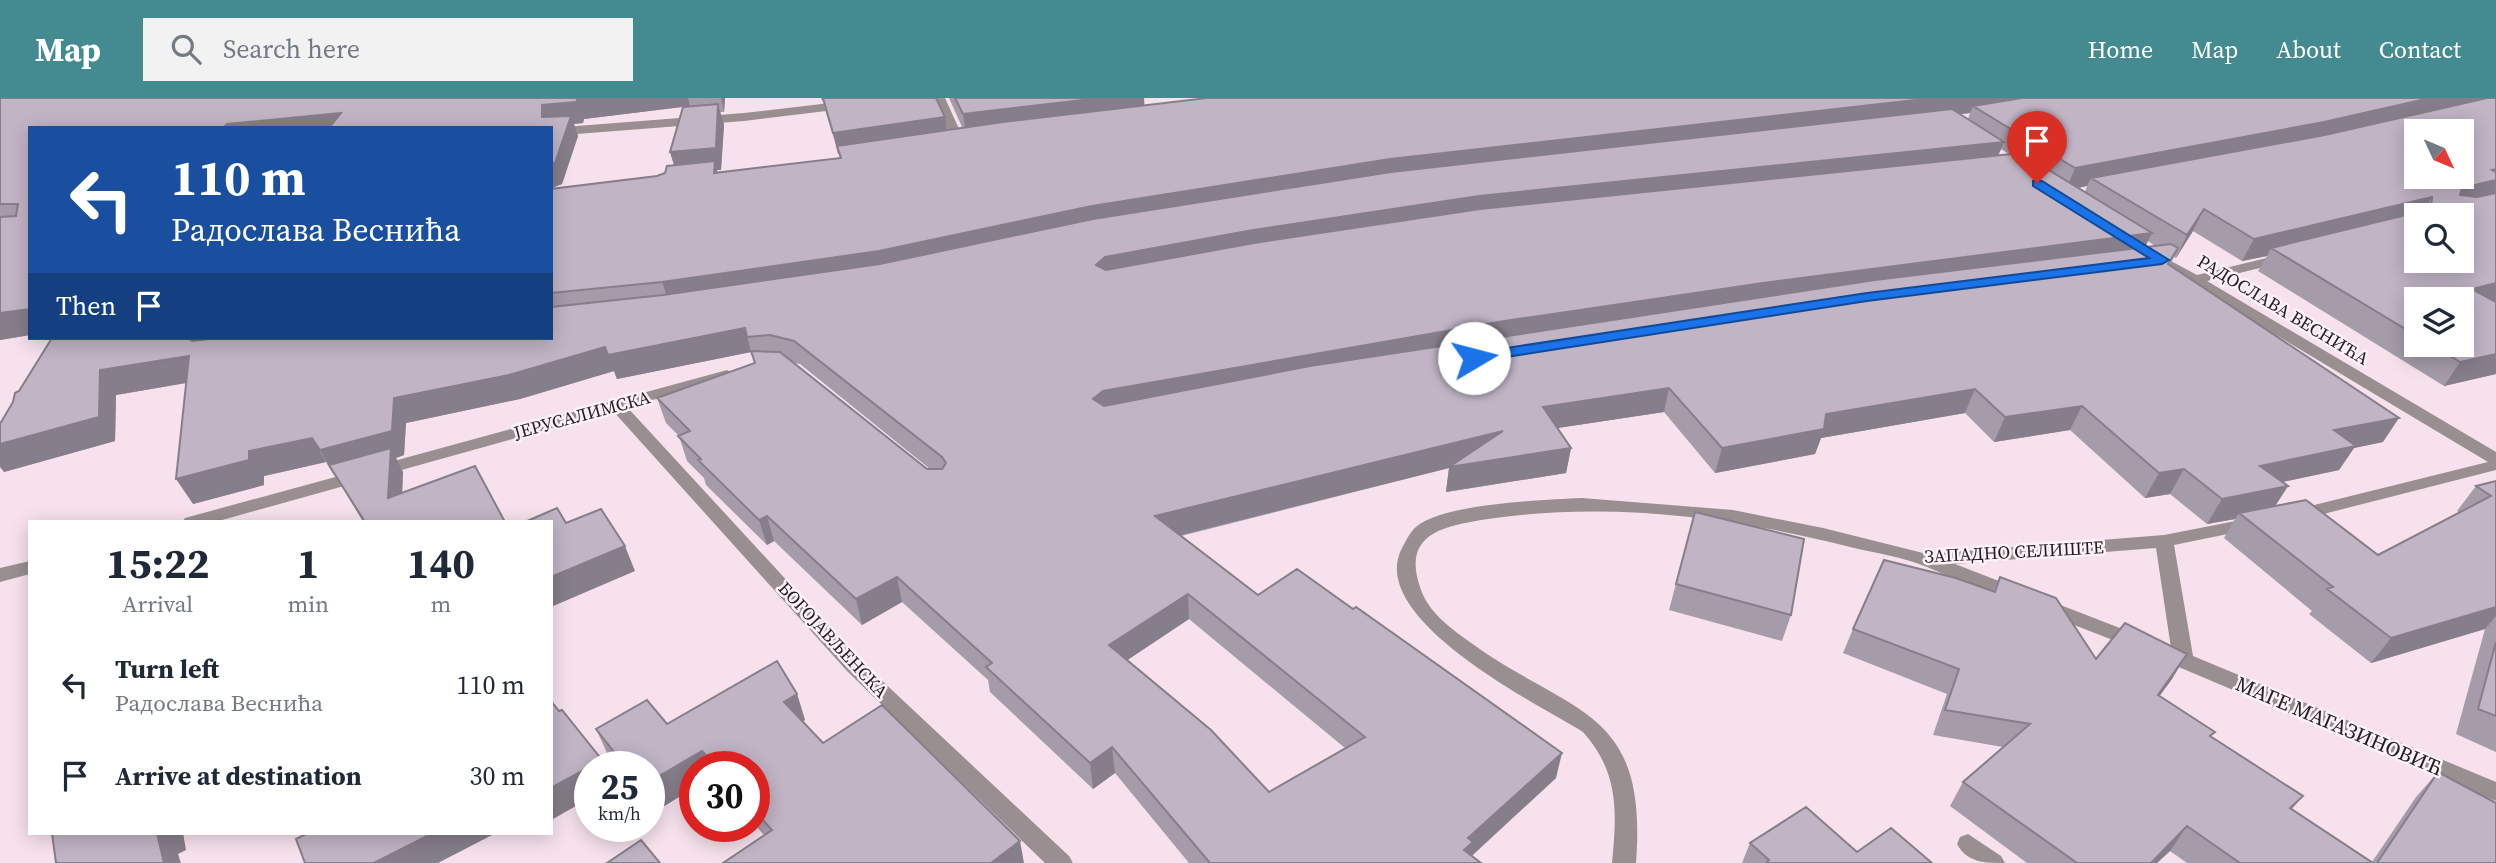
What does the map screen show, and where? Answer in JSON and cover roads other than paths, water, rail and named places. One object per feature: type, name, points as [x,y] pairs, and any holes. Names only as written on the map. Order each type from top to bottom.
[{"type":"street","points":[[939,98],[959,142]]},
{"type":"street","points":[[553,132],[692,122],[858,103]]},
{"type":"street","name":"РАДОСЛАВА ВЕСНИЋА","points":[[2140,246],[2496,459]]},
{"type":"street","points":[[2195,280],[2299,254]]},
{"type":"street","points":[[2135,264],[2162,260]]},
{"type":"street","name":"ЈЕРУСАЛИМСКА","points":[[198,520],[743,370]]},
{"type":"street","name":"БОГОЈАВЉЕНСКА","points":[[617,406],[854,666],[1061,863]]},
{"type":"street","name":"ЗАПАДНО СЕЛИШТЕ","points":[[1624,863],[1623,775],[1606,741],[1590,726],[1479,659],[1444,634],[1424,613],[1412,591],[1407,556],[1425,529],[1449,519],[1530,507],[1583,504],[1733,516],[1823,534],[1927,560],[2164,541],[2274,519],[2496,465]]},
{"type":"street","points":[[2164,541],[2183,660]]},
{"type":"street","name":"МАГЕ МАГАЗИНОВИЋ","points":[[1927,560],[2183,660],[2496,792]]},
{"type":"street","points":[[0,575],[28,567]]},
{"type":"street","points":[[1968,844],[1993,863]]}]
